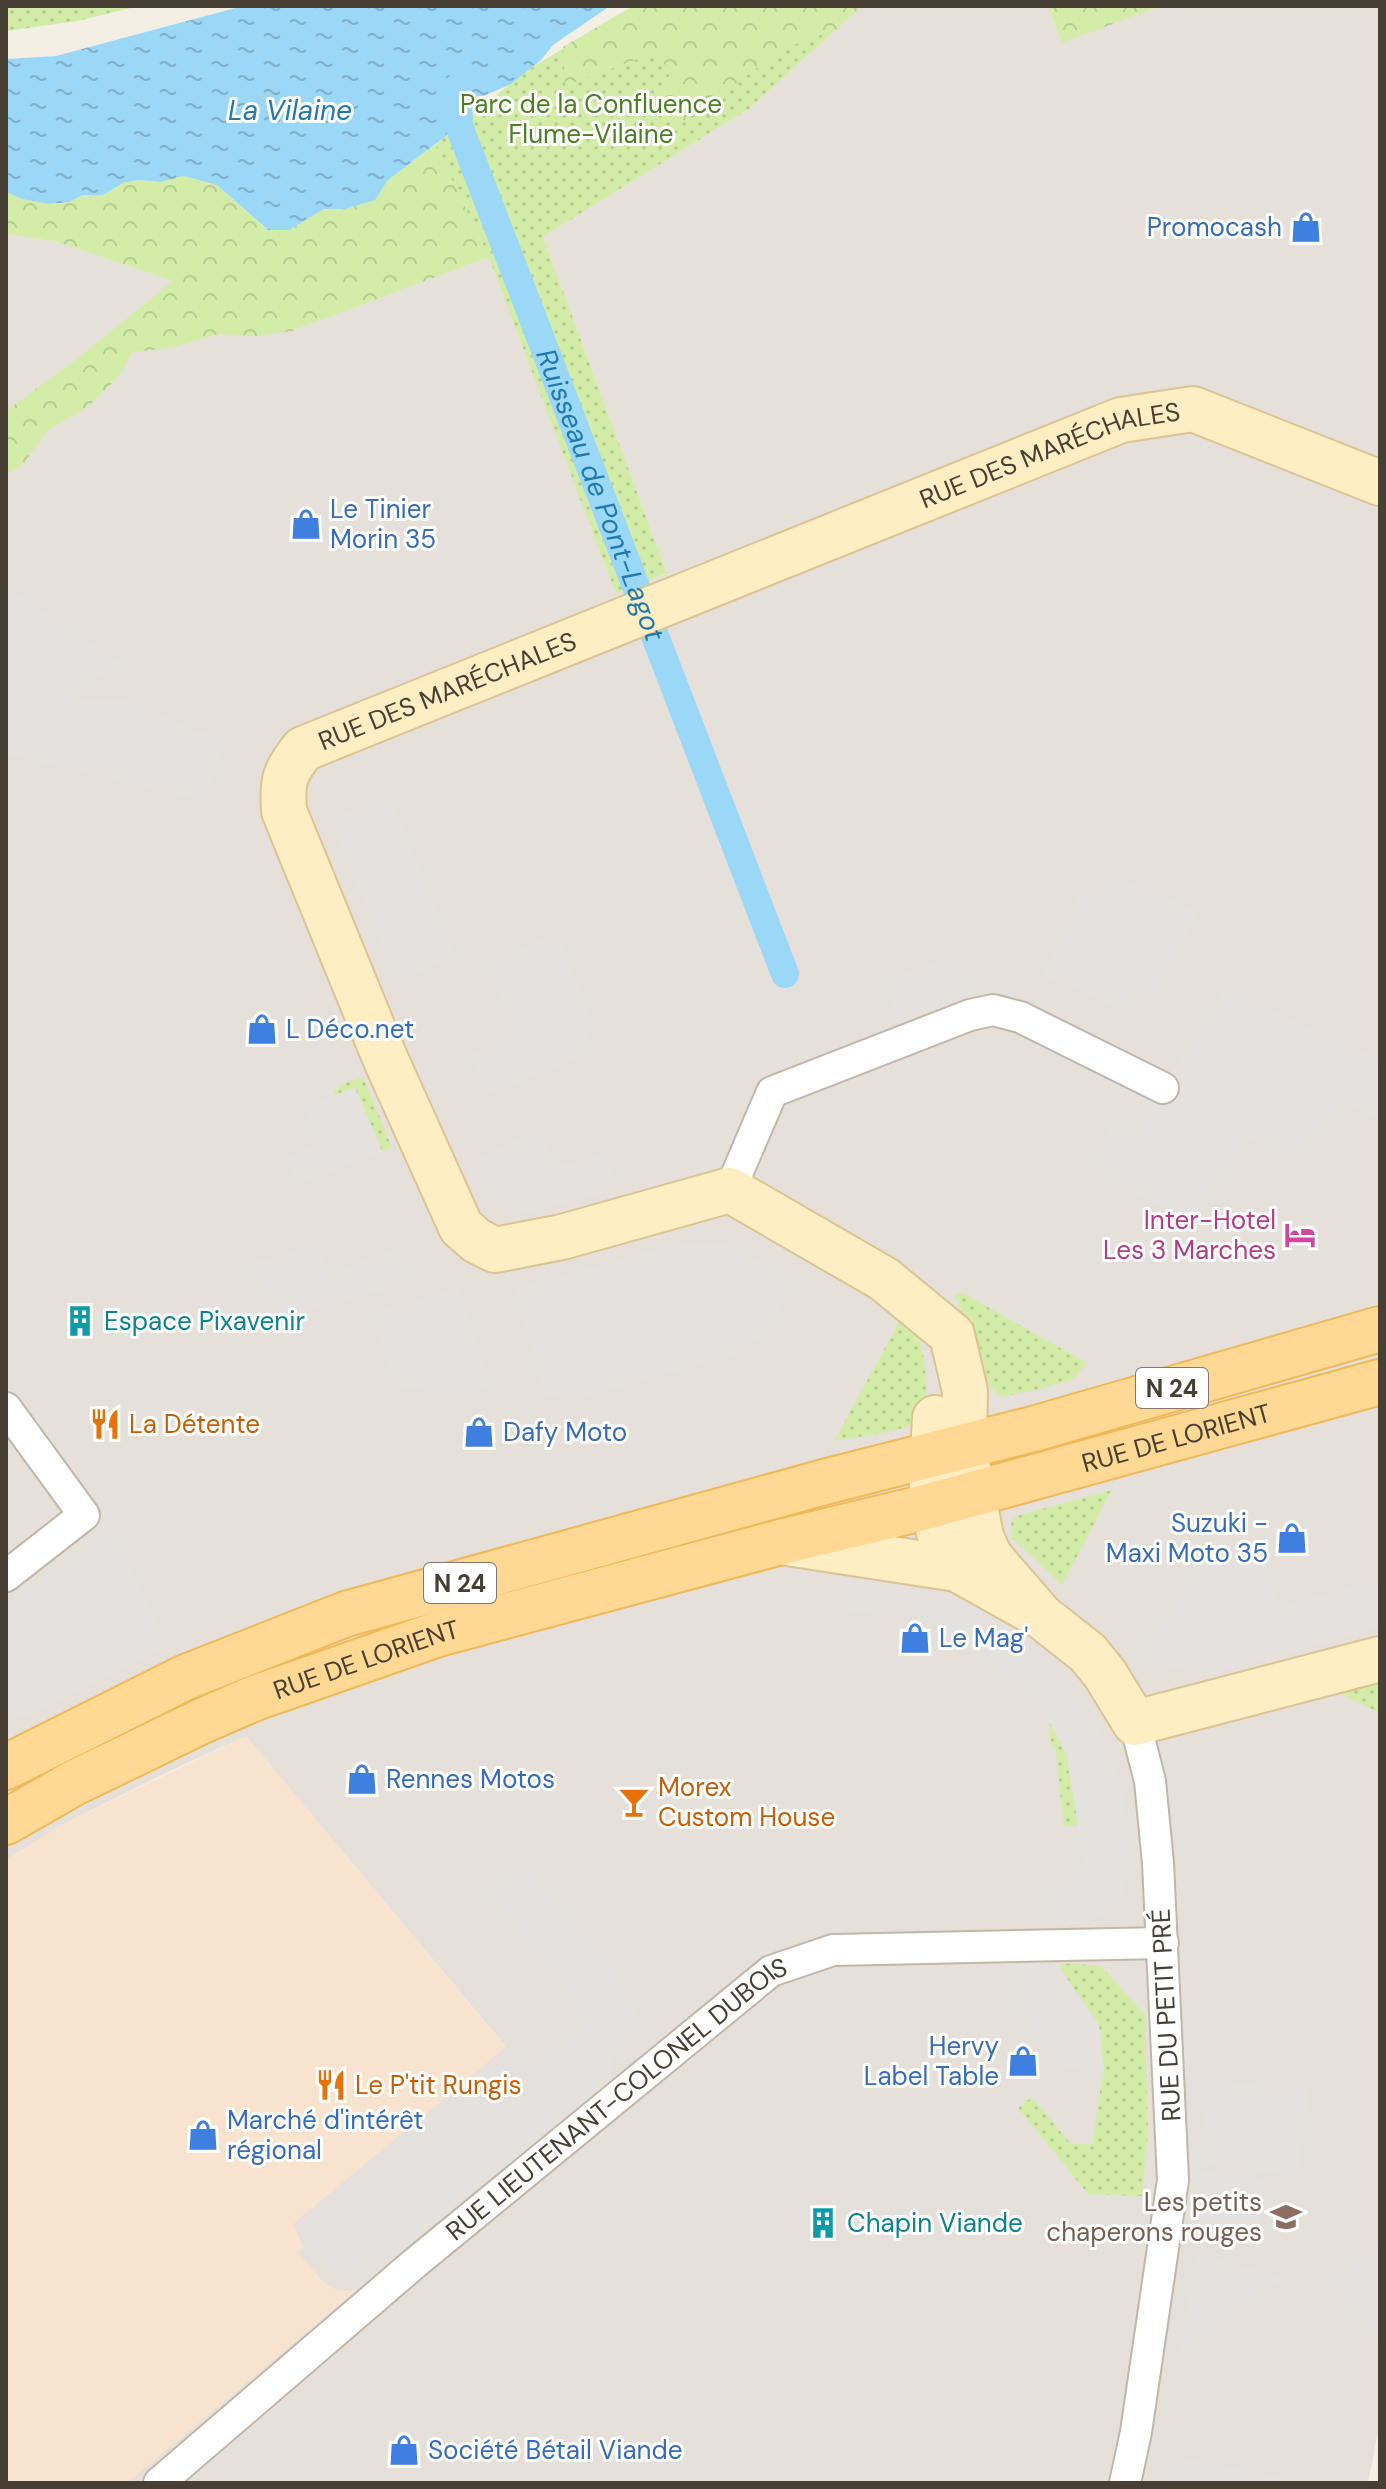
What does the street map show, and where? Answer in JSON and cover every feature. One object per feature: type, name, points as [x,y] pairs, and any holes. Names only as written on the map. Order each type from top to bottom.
[{"type":"main road","name":"RUE DE LORIENT","points":[[6,1767],[186,1677],[346,1614],[753,1501],[949,1451],[1370,1325]]},
{"type":"main road","name":"RUE DE LORIENT","points":[[11,1808],[241,1703],[438,1634],[1380,1382]]},
{"type":"main road","points":[[426,1593],[438,1634]]},
{"type":"street","name":"RUE DES MARÉCHALES","points":[[730,1190],[562,1237],[495,1250],[477,1241],[461,1227],[284,811],[282,783],[289,766],[303,749],[1121,420],[1193,409],[1380,483]]},
{"type":"street","points":[[957,1569],[946,1552],[951,1499],[949,1451],[965,1391],[952,1335],[884,1279],[730,1190],[772,1092],[970,1015],[993,1010],[1020,1017],[1163,1088]]},
{"type":"street","points":[[6,1408],[84,1515],[6,1576]]},
{"type":"street","name":"RUE DU PETIT PRÉ","points":[[951,1499],[976,1521],[984,1548],[1041,1616]]},
{"type":"street","name":"RUE DU PETIT PRÉ","points":[[781,1542],[957,1569],[1041,1616],[1088,1653],[1105,1674],[1135,1723],[1150,1781],[1163,1943],[1173,2180],[1125,2483]]},
{"type":"street","points":[[1135,1723],[1380,1659]]},
{"type":"street","name":"RUE LIEUTENANT-COLONEL DUBOIS","points":[[159,2483],[415,2263],[771,1971],[833,1950],[1163,1943]]},
{"type":"street","points":[[1103,2483],[1132,2450]]},
{"type":"shaded area","points":[[862,6],[1048,6],[1062,42],[1161,6],[1380,6],[1380,2422],[1368,2483],[127,2483],[356,2290],[340,2291],[325,2284],[299,2253],[303,2248],[294,2223],[506,2047],[246,1736],[60,1826],[6,1860],[6,234],[58,242],[200,275],[291,331],[489,257],[617,594],[667,573],[543,237],[749,109]]},
{"type":"shaded area","points":[[6,587],[124,665],[71,688],[76,701],[136,698],[139,706],[198,732],[226,736],[205,801],[6,754]]},
{"type":"shaded area","points":[[389,795],[457,957],[396,980],[330,820]]},
{"type":"shaded area","points":[[1107,877],[1139,886],[1198,912],[1156,1002],[1136,992],[1127,1011],[1043,975],[1084,884],[1102,892]]},
{"type":"shaded area","points":[[558,933],[593,1024],[581,1058],[487,1095],[470,1055],[516,1035],[486,963]]},
{"type":"shaded area","points":[[955,956],[971,993],[897,1021],[883,981]]},
{"type":"shaded area","points":[[1225,989],[1380,1060],[1380,1121],[1346,1102],[1292,1163],[1274,1148],[1249,1140],[1192,1222],[1092,1170],[1114,1117],[1137,1128]]},
{"type":"shaded area","points":[[355,1088],[382,1151],[298,1185],[286,1158],[319,1144],[303,1106]]},
{"type":"shaded area","points":[[542,1130],[553,1168],[607,1152],[618,1189],[522,1214],[475,1187],[465,1163]]},
{"type":"shaded area","points":[[705,1242],[738,1248],[795,1283],[763,1338],[752,1340],[734,1355],[576,1399],[571,1392],[546,1397],[514,1289],[668,1247]]},
{"type":"shaded area","points":[[317,1245],[330,1274],[400,1248],[412,1272],[393,1288],[283,1317],[242,1266]]},
{"type":"shaded area","points":[[458,1288],[490,1386],[458,1395],[394,1385],[373,1313]]},
{"type":"shaded area","points":[[114,1530],[167,1647],[26,1716],[6,1712],[6,1623],[12,1618],[6,1602]]},
{"type":"shaded area","points":[[1263,1548],[1280,1607],[1380,1579],[1380,1627],[1207,1675],[1148,1661],[1138,1650],[1154,1628],[1157,1629],[1199,1566]]},
{"type":"shaded area","points":[[845,1581],[918,1587],[973,1602],[1024,1634],[1066,1678],[1100,1731],[1122,1790],[1130,1846],[1128,1874],[1122,1895],[1109,1910],[1084,1924],[1050,1925],[1048,1881],[1069,1880],[1084,1862],[1066,1753],[1027,1679],[1007,1681],[928,1619],[901,1607],[849,1613]]},
{"type":"shaded area","name":"Marché d'intérêt régional","points":[[246,1736],[506,2048],[294,2223],[348,2291],[358,2288],[127,2483],[6,2483],[6,1860],[60,1826]]},
{"type":"shaded area","points":[[525,1861],[621,1975],[643,2028],[613,2051],[610,2078],[565,2117],[385,2263],[377,2253],[359,2269],[367,2279],[341,2281],[308,2249],[295,2224],[510,2046],[527,2066],[585,2019],[559,1987],[561,1984],[485,1897]]},
{"type":"shaded area","points":[[1015,1962],[1060,1963],[1061,1970],[1098,2023],[1103,2071],[1062,2068],[1014,2009]]},
{"type":"shaded area","points":[[1200,2078],[1264,2087],[1308,2088],[1297,2176],[1207,2164],[1210,2139],[1204,2128]]},
{"type":"shaded area","points":[[1200,2171],[1267,2180],[1256,2245],[1199,2230]]},
{"type":"shaded area","points":[[1380,2242],[1380,2343],[1375,2342],[1326,2278]]},
{"type":"shaded area","points":[[1197,2254],[1284,2278],[1179,2356]]},
{"type":"shaded area","points":[[1169,2456],[1285,2479],[1284,2483],[1164,2483]]},
{"type":"green space","points":[[6,6],[139,6],[78,21],[6,31]]},
{"type":"green space","name":"Parc de la Confluence Flume-Vilaine","points":[[633,6],[862,6],[749,109],[543,237],[667,573],[616,594],[489,258],[435,145],[526,71]]},
{"type":"green space","points":[[633,6],[862,6],[837,29],[782,49],[680,125],[645,108],[673,71],[651,54],[565,86],[563,47]]},
{"type":"green space","points":[[1048,6],[1161,6],[1062,43]]},
{"type":"green space","points":[[435,145],[489,257],[292,331],[255,336],[218,334],[172,348],[133,352],[118,377],[88,407],[48,430],[21,467],[6,474],[6,411],[173,281],[58,242],[6,234],[6,192],[48,204],[69,202],[83,195],[103,195],[123,183],[138,180],[161,182],[183,176],[217,185],[267,230],[289,230],[324,209],[346,209],[374,200],[387,181]]},
{"type":"green space","points":[[363,1077],[392,1147],[382,1151],[355,1088],[335,1095],[334,1092],[342,1084]]},
{"type":"green space","points":[[963,1293],[1087,1363],[1074,1379],[1001,1397],[986,1382],[966,1320],[954,1295]]},
{"type":"green space","points":[[903,1315],[918,1336],[922,1349],[927,1414],[898,1429],[834,1441]]},
{"type":"green space","points":[[1112,1490],[1062,1585],[1012,1538],[1011,1521],[1016,1516]]},
{"type":"green space","points":[[1379,1681],[1380,1713],[1331,1690]]},
{"type":"green space","points":[[1052,1723],[1066,1753],[1079,1825],[1064,1827],[1055,1747],[1051,1747],[1049,1724]]},
{"type":"green space","points":[[1060,1963],[1101,1966],[1145,2015],[1148,2132],[1142,2196],[1088,2194],[1018,2108],[1032,2097],[1070,2143],[1092,2145],[1103,2071],[1101,2034],[1061,1970]]},
{"type":"water","name":"La Vilaine","points":[[243,6],[610,6],[553,45],[541,60],[511,84],[479,98],[459,126],[387,181],[375,200],[346,209],[324,209],[289,230],[268,230],[217,185],[183,176],[161,182],[138,180],[123,183],[103,195],[83,195],[69,202],[48,204],[6,192],[6,59],[56,56]]},
{"type":"waterway","name":"Ruisseau de Pont-Lagot","points":[[458,87],[459,126],[785,974]]},
{"type":"place","name":"Promocash","points":[[1306,227]]},
{"type":"place","name":"Le Tinier Morin 35","points":[[306,524]]},
{"type":"place","name":"L Déco.net","points":[[262,1029]]},
{"type":"place","name":"Inter-Hotel Les 3 Marches","points":[[1300,1235]]},
{"type":"place","name":"Espace Pixavenir","points":[[80,1321]]},
{"type":"place","name":"La Détente","points":[[105,1424]]},
{"type":"place","name":"Dafy Moto","points":[[479,1432]]},
{"type":"place","name":"Suzuki - Maxi Moto 35","points":[[1292,1538]]},
{"type":"place","name":"Le Mag'","points":[[915,1638]]},
{"type":"place","name":"Rennes Motos","points":[[362,1779]]},
{"type":"place","name":"Morex Custom House","points":[[634,1802]]},
{"type":"place","name":"Hervy Label Table","points":[[1023,2061]]},
{"type":"place","name":"Le P'tit Rungis","points":[[331,2085]]},
{"type":"place","name":"Marché d'intérêt régional","points":[[203,2135]]},
{"type":"place","name":"Les petits chaperons rouges","points":[[1286,2217]]},
{"type":"place","name":"Chapin Viande","points":[[823,2223]]},
{"type":"place","name":"Société Bétail Viande","points":[[404,2450]]}]
